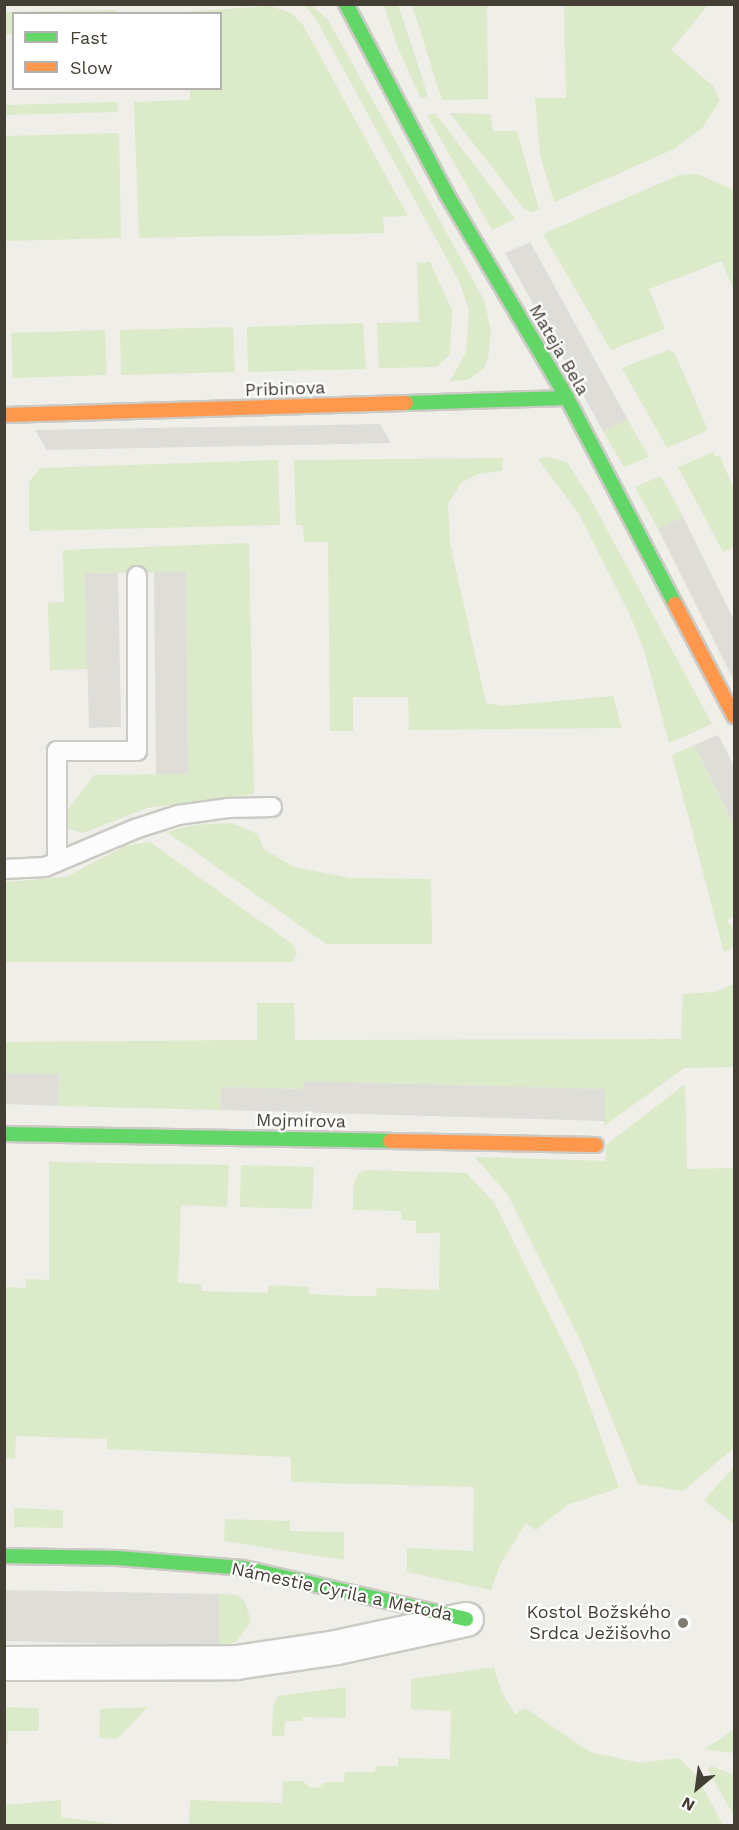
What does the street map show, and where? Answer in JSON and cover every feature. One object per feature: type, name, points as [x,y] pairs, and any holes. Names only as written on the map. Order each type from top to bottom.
[{"type":"street","name":"Mateja Bela","points":[[346,4],[446,193],[567,398],[735,717]]},
{"type":"street","name":"Pribinova","points":[[4,415],[567,398]]},
{"type":"street","name":"Mojmírova","points":[[4,1134],[596,1145]]},
{"type":"street","name":"Námestie Cyrila a Metoda","points":[[4,1556],[117,1558],[243,1568],[466,1619]]},
{"type":"street","name":"Námestie Cyrila a Metoda","points":[[4,1664],[236,1662],[336,1647],[466,1619]]},
{"type":"lane","points":[[57,862],[57,751],[137,751],[137,576]]},
{"type":"lane","points":[[4,869],[45,867],[135,829],[178,815],[272,807]]},
{"type":"green space","points":[[304,5],[311,5],[328,20],[484,300],[491,331],[488,358],[484,368],[468,380],[450,381],[466,352],[469,310],[459,281],[316,19]]},
{"type":"green space","points":[[384,5],[398,5],[428,96],[421,99],[398,48]]},
{"type":"green space","points":[[412,5],[487,5],[488,99],[442,100]]},
{"type":"green space","points":[[564,5],[708,5],[671,50],[713,86],[720,100],[703,127],[674,149],[554,202],[540,155],[535,98],[566,98]]},
{"type":"green space","points":[[270,6],[291,13],[303,25],[408,216],[383,217],[384,233],[139,238],[134,102],[190,100],[190,90],[222,90],[222,12],[181,12]]},
{"type":"green space","points":[[115,10],[115,12],[12,12],[12,34],[5,34],[5,12]]},
{"type":"green space","points":[[117,102],[118,112],[5,115],[5,105]]},
{"type":"green space","points":[[435,113],[515,219],[492,230],[427,115]]},
{"type":"green space","points":[[450,113],[491,114],[493,131],[517,131],[539,209],[531,212],[524,209]]},
{"type":"green space","points":[[119,133],[121,238],[5,241],[5,136]]},
{"type":"green space","points":[[697,174],[734,190],[734,291],[722,261],[649,289],[665,329],[611,350],[543,234],[679,175]]},
{"type":"green space","points":[[430,262],[452,310],[450,354],[437,367],[379,368],[377,323],[419,322],[417,263]]},
{"type":"green space","points":[[363,323],[366,369],[248,372],[247,327]]},
{"type":"green space","points":[[233,327],[235,372],[121,375],[120,330]]},
{"type":"green space","points":[[105,330],[107,375],[13,378],[11,333]]},
{"type":"green space","points":[[669,350],[675,354],[708,430],[667,448],[622,368]]},
{"type":"green space","points":[[628,420],[649,457],[624,467],[603,431]]},
{"type":"green space","points":[[713,452],[716,457],[720,456],[734,490],[734,547],[723,552],[678,467]]},
{"type":"green space","points":[[548,457],[567,462],[591,500],[712,724],[669,743],[644,650],[630,615],[579,514],[538,459]]},
{"type":"green space","points":[[503,458],[502,471],[478,474],[461,483],[448,504],[450,543],[486,703],[503,706],[613,696],[622,728],[409,730],[408,697],[353,697],[353,731],[330,731],[328,542],[304,542],[303,525],[296,525],[294,460]]},
{"type":"green space","points":[[278,460],[280,525],[29,531],[29,482],[40,468]]},
{"type":"green space","points":[[661,476],[683,517],[658,529],[635,487]]},
{"type":"green space","points":[[249,543],[254,794],[147,808],[83,833],[68,829],[64,815],[94,775],[188,774],[186,572],[86,573],[88,669],[50,670],[48,603],[64,602],[63,550]]},
{"type":"green space","points":[[694,745],[734,825],[734,915],[727,921],[734,930],[734,947],[724,952],[672,755]]},
{"type":"green space","points":[[232,823],[257,834],[264,849],[294,867],[351,878],[431,879],[432,944],[326,944],[167,832],[193,825]]},
{"type":"green space","points":[[150,842],[292,944],[297,953],[292,962],[5,962],[5,882],[66,877],[125,846]]},
{"type":"green space","points":[[734,984],[734,1067],[684,1068],[604,1126],[605,1089],[304,1081],[304,1089],[221,1087],[220,1110],[58,1106],[59,1074],[5,1073],[5,1042],[257,1040],[257,1003],[294,1003],[295,1040],[681,1039],[683,994],[715,992]]},
{"type":"green space","points":[[685,1084],[687,1169],[734,1168],[734,1448],[683,1491],[638,1484],[582,1344],[508,1195],[475,1157],[605,1161],[606,1145]]},
{"type":"green space","points":[[49,1162],[229,1165],[227,1207],[181,1205],[178,1283],[201,1284],[201,1291],[268,1293],[269,1285],[309,1287],[309,1294],[349,1296],[376,1296],[377,1288],[439,1290],[440,1233],[416,1233],[416,1221],[401,1220],[401,1211],[353,1210],[353,1186],[358,1174],[367,1170],[466,1173],[494,1202],[578,1373],[619,1488],[567,1505],[536,1530],[526,1523],[500,1565],[491,1590],[407,1572],[407,1548],[473,1551],[474,1487],[291,1482],[291,1457],[107,1449],[107,1439],[16,1436],[15,1459],[5,1458],[5,1287],[26,1288],[26,1279],[49,1280]]},
{"type":"green space","points":[[241,1165],[314,1167],[312,1209],[240,1207]]},
{"type":"green space","points":[[734,1467],[734,1524],[704,1500]]},
{"type":"green space","points":[[14,1508],[63,1510],[63,1528],[14,1527]]},
{"type":"green space","points":[[225,1519],[290,1521],[290,1531],[344,1532],[344,1560],[224,1541]]},
{"type":"green space","points":[[219,1594],[237,1595],[245,1602],[251,1622],[236,1642],[219,1646]]},
{"type":"green space","points":[[494,1667],[501,1691],[515,1714],[525,1708],[590,1752],[640,1763],[679,1758],[696,1775],[723,1825],[189,1825],[190,1800],[282,1803],[283,1781],[303,1781],[309,1787],[318,1788],[325,1782],[344,1782],[345,1772],[375,1772],[376,1766],[398,1766],[398,1758],[450,1759],[451,1711],[411,1709],[411,1679]]},
{"type":"green space","points":[[346,1687],[346,1718],[303,1717],[303,1721],[285,1721],[284,1736],[272,1736],[273,1705],[278,1696]]},
{"type":"green space","points":[[5,1707],[39,1708],[39,1731],[8,1731],[8,1743],[5,1743]]},
{"type":"green space","points":[[148,1707],[117,1739],[99,1738],[100,1709]]},
{"type":"green space","points":[[734,1729],[734,1753],[704,1749],[719,1740]]},
{"type":"green space","points":[[711,1766],[734,1775],[734,1816],[708,1770]]},
{"type":"green space","points":[[5,1781],[6,1805],[61,1800],[61,1817],[122,1825],[5,1825]]},
{"type":"shaded area","points":[[530,242],[628,420],[603,431],[505,253]]},
{"type":"shaded area","points":[[380,424],[391,443],[47,450],[35,430]]},
{"type":"shaded area","points":[[683,517],[734,620],[734,681],[658,529]]},
{"type":"shaded area","points":[[154,572],[186,572],[188,774],[156,774]]},
{"type":"shaded area","points":[[85,573],[118,573],[121,727],[89,728]]},
{"type":"shaded area","points":[[718,735],[734,766],[734,825],[694,745]]},
{"type":"shaded area","points":[[5,1073],[59,1074],[58,1106],[5,1104]]},
{"type":"shaded area","points":[[304,1081],[605,1089],[605,1121],[220,1110],[221,1087],[303,1089]]},
{"type":"shaded area","points":[[5,1590],[219,1594],[219,1646],[5,1641]]},
{"type":"traffic: fast","points":[[346,4],[446,193],[567,398],[675,604]]},
{"type":"traffic: fast","points":[[406,403],[567,398]]},
{"type":"traffic: fast","points":[[4,1134],[390,1141]]},
{"type":"traffic: fast","points":[[4,1556],[117,1558],[243,1568],[466,1619]]},
{"type":"traffic: slow","points":[[4,415],[406,403]]},
{"type":"traffic: slow","points":[[675,604],[734,716]]},
{"type":"traffic: slow","points":[[390,1141],[596,1145]]},
{"type":"place","name":"Kostol Božského Srdca Ježišovho","points":[[683,1623]]}]
